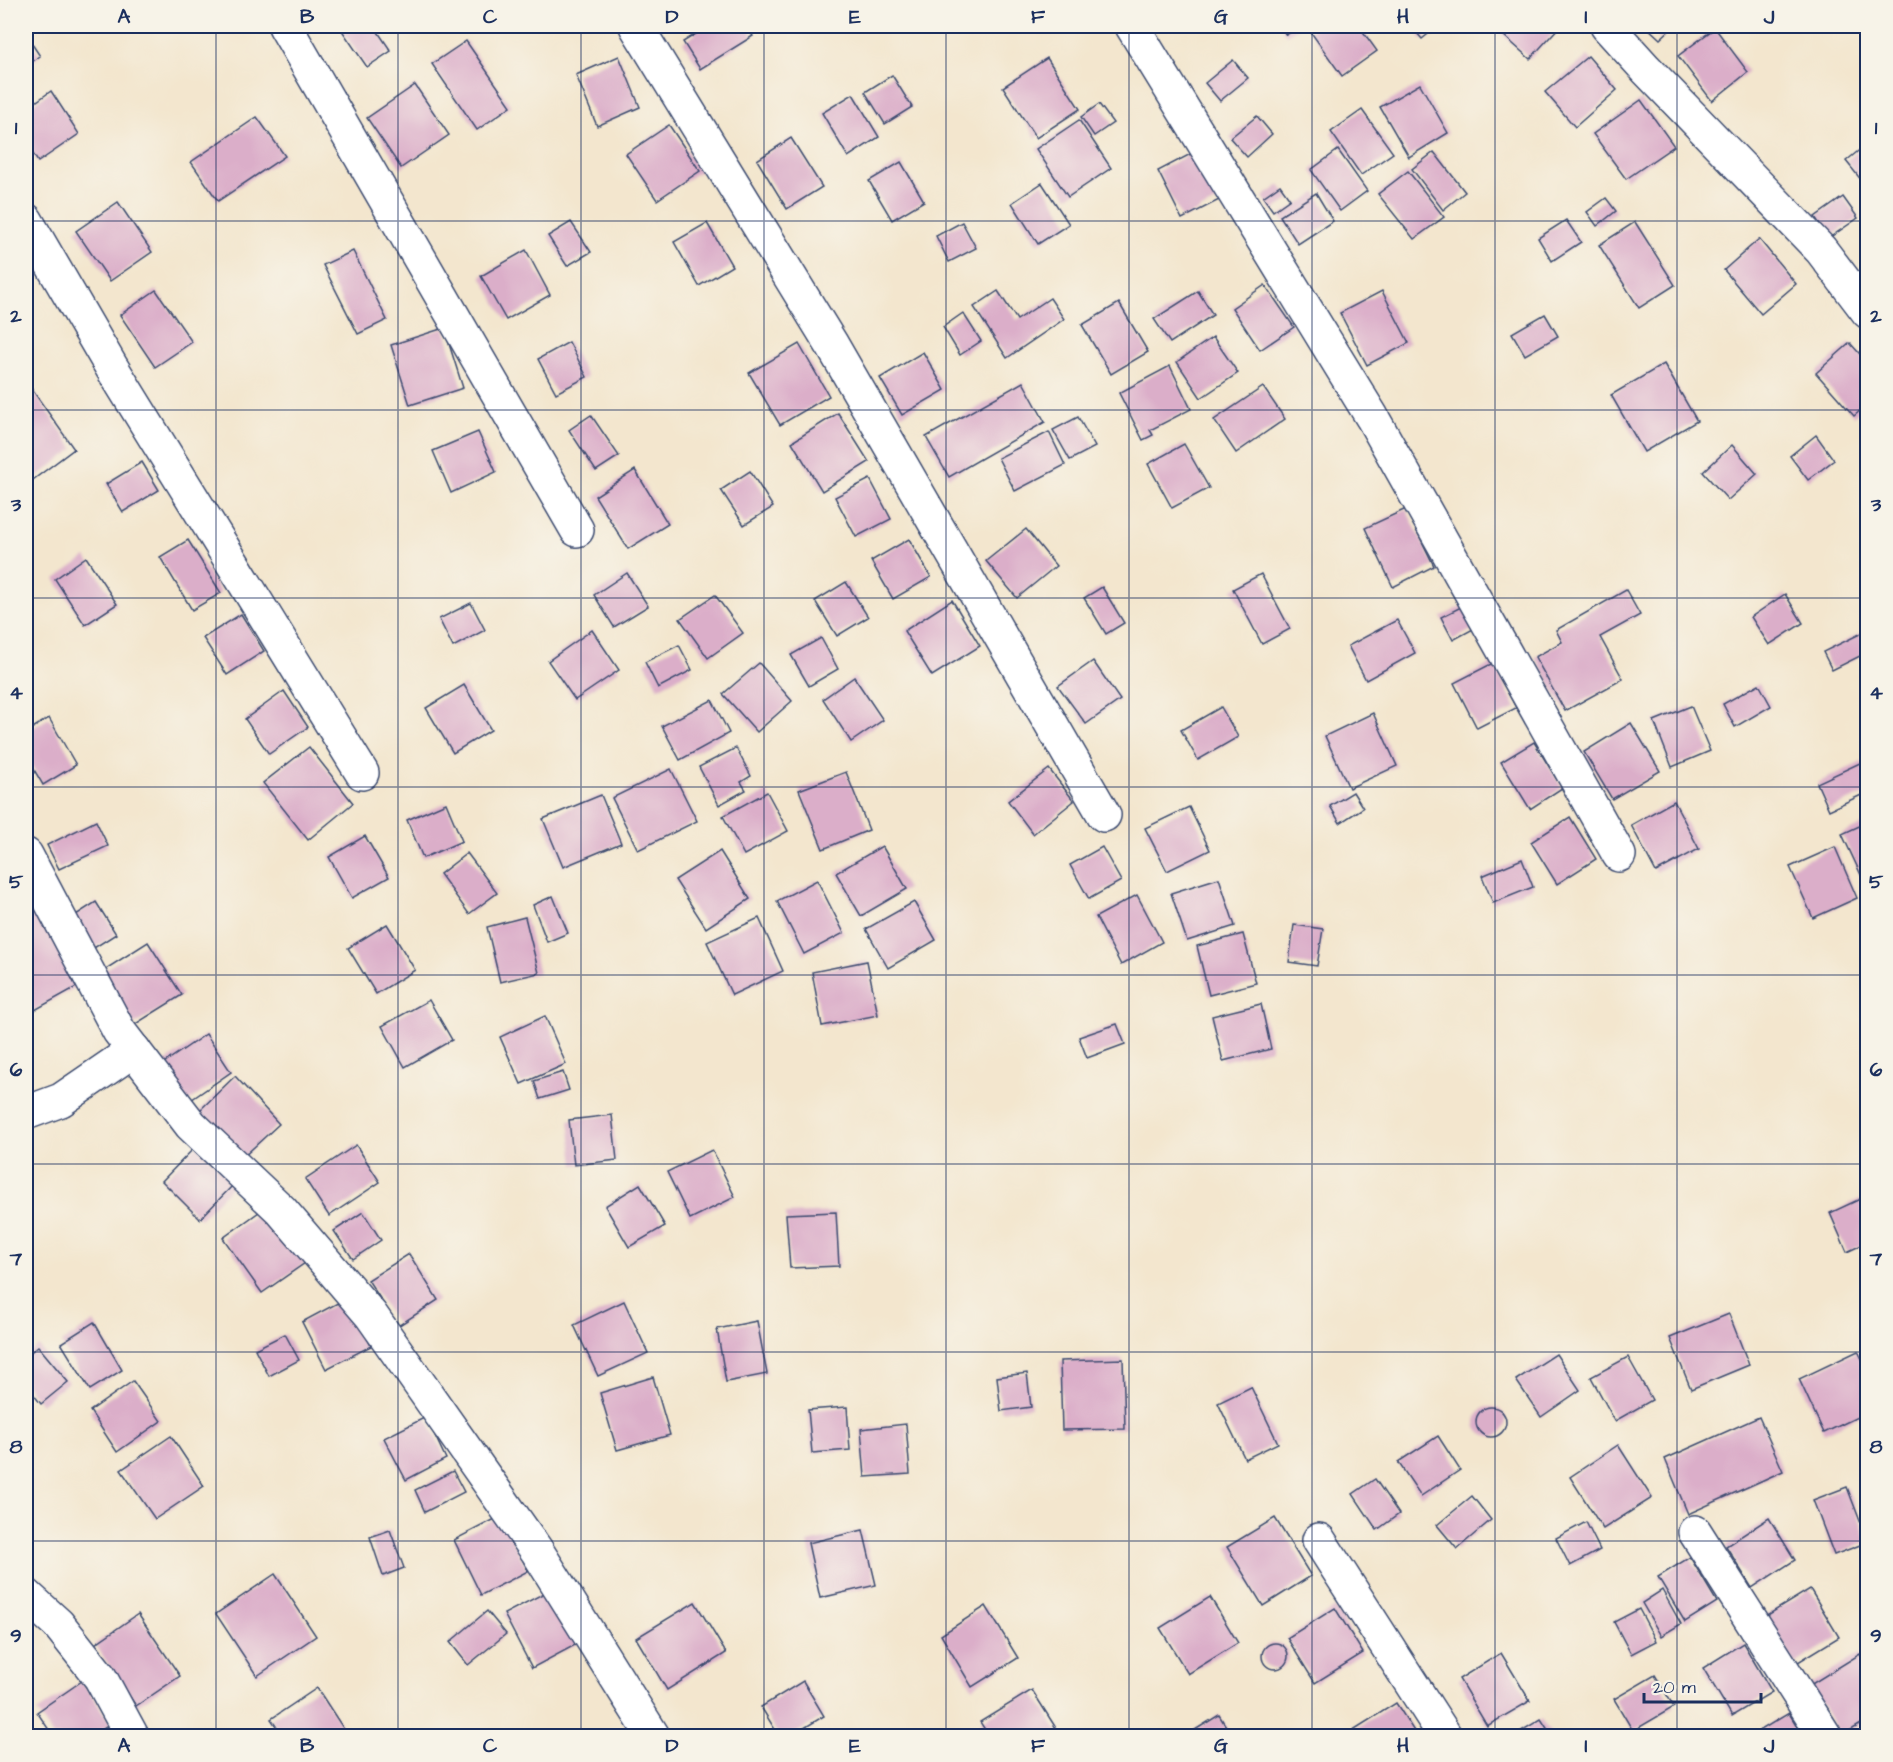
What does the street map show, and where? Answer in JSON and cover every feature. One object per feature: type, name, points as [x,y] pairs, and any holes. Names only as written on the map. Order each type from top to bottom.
[{"type":"street","points":[[285,26],[577,530]]},
{"type":"street","points":[[636,26],[832,345],[1104,815]]},
{"type":"street","points":[[1132,26],[1372,417],[1619,855]]},
{"type":"street","points":[[1607,26],[1821,250],[1868,312]]},
{"type":"street","points":[[26,220],[112,368],[362,773]]},
{"type":"street","points":[[26,855],[119,1031],[191,1125],[281,1210],[371,1315],[537,1551],[653,1737]]},
{"type":"street","points":[[26,1113],[61,1100],[134,1050]]},
{"type":"street","points":[[1695,1532],[1825,1737]]},
{"type":"street","points":[[1319,1540],[1445,1737]]},
{"type":"street","points":[[26,1595],[58,1624],[100,1677],[132,1737]]},
{"type":"building","points":[[339,26],[374,26],[391,51],[367,67]]},
{"type":"building","points":[[690,26],[746,26],[753,36],[700,69],[683,42],[696,34]]},
{"type":"building","points":[[1280,26],[1301,26],[1286,35]]},
{"type":"building","points":[[1318,26],[1359,26],[1377,51],[1342,76],[1310,31]]},
{"type":"building","points":[[1411,26],[1438,26],[1422,39]]},
{"type":"building","points":[[1493,26],[1560,26],[1530,59]]},
{"type":"building","points":[[1646,26],[1674,26],[1660,39]]},
{"type":"building","points":[[1715,28],[1748,72],[1712,101],[1678,56]]},
{"type":"building","points":[[26,35],[40,56],[26,66]]},
{"type":"building","points":[[466,41],[511,106],[477,130],[432,64]]},
{"type":"building","points":[[619,56],[640,107],[597,126],[576,75]]},
{"type":"building","points":[[1588,56],[1617,90],[1575,127],[1545,92]]},
{"type":"building","points":[[1047,58],[1080,109],[1036,138],[1003,87]]},
{"type":"building","points":[[1233,60],[1248,78],[1220,101],[1205,83]]},
{"type":"building","points":[[892,75],[912,107],[885,124],[865,92]]},
{"type":"building","points":[[1420,84],[1448,133],[1409,157],[1380,107]]},
{"type":"building","points":[[415,85],[449,135],[401,168],[367,118]]},
{"type":"building","points":[[51,91],[79,134],[38,162],[26,143],[26,109]]},
{"type":"building","points":[[853,94],[879,137],[848,157],[822,113]]},
{"type":"building","points":[[1641,100],[1674,146],[1626,179],[1593,134]]},
{"type":"building","points":[[1099,104],[1113,123],[1094,136],[1081,117]]},
{"type":"building","points":[[1362,110],[1393,153],[1361,175],[1331,132]]},
{"type":"building","points":[[1257,116],[1272,134],[1247,157],[1230,138]]},
{"type":"building","points":[[257,117],[285,156],[218,201],[191,162]]},
{"type":"building","points":[[1079,120],[1111,168],[1068,197],[1036,149]]},
{"type":"building","points":[[669,125],[700,171],[657,200],[626,154]]},
{"type":"building","points":[[791,138],[822,187],[787,209],[757,160]]},
{"type":"building","points":[[1868,143],[1868,184],[1866,186],[1846,161]]},
{"type":"building","points":[[1204,147],[1229,195],[1182,219],[1158,171]]},
{"type":"building","points":[[1338,150],[1367,191],[1340,211],[1311,170]]},
{"type":"building","points":[[1434,152],[1465,192],[1443,210],[1412,169]]},
{"type":"building","points":[[901,162],[924,201],[892,220],[869,181]]},
{"type":"building","points":[[1408,171],[1444,217],[1414,239],[1378,194]]},
{"type":"building","points":[[1042,183],[1069,224],[1038,244],[1012,203]]},
{"type":"building","points":[[1280,185],[1290,199],[1273,211],[1263,197]]},
{"type":"building","points":[[1316,193],[1333,221],[1298,244],[1280,216]]},
{"type":"building","points":[[1843,197],[1858,218],[1829,238],[1815,217]]},
{"type":"building","points":[[1606,198],[1616,211],[1597,226],[1587,212]]},
{"type":"building","points":[[118,202],[152,252],[110,281],[76,231]]},
{"type":"building","points":[[1566,220],[1581,242],[1552,261],[1538,238]]},
{"type":"building","points":[[571,222],[591,252],[567,266],[548,236]]},
{"type":"building","points":[[962,222],[976,248],[949,262],[936,236]]},
{"type":"building","points":[[1635,222],[1675,285],[1639,308],[1599,245]]},
{"type":"building","points":[[707,223],[732,266],[699,286],[674,242]]},
{"type":"building","points":[[1759,239],[1796,284],[1761,314],[1724,270]]},
{"type":"building","points":[[526,250],[550,295],[506,320],[481,276]]},
{"type":"building","points":[[353,251],[387,320],[358,334],[323,265]]},
{"type":"building","points":[[1265,285],[1294,327],[1260,350],[1232,308]]},
{"type":"building","points":[[156,290],[192,342],[155,367],[120,315]]},
{"type":"building","points":[[998,291],[1017,320],[1050,298],[1064,319],[1007,358],[974,307]]},
{"type":"building","points":[[1198,291],[1213,315],[1170,343],[1154,319]]},
{"type":"building","points":[[1382,291],[1409,343],[1367,365],[1340,313]]},
{"type":"building","points":[[1119,303],[1148,352],[1111,374],[1082,325]]},
{"type":"building","points":[[963,313],[981,341],[960,355],[943,327]]},
{"type":"building","points":[[1545,314],[1558,336],[1525,355],[1512,333]]},
{"type":"building","points":[[444,328],[463,388],[410,405],[391,345]]},
{"type":"building","points":[[1213,337],[1238,373],[1201,398],[1177,362]]},
{"type":"building","points":[[569,342],[587,377],[556,393],[538,359]]},
{"type":"building","points":[[1850,343],[1868,363],[1868,404],[1854,416],[1816,373]]},
{"type":"building","points":[[799,344],[829,396],[780,425],[749,373]]},
{"type":"building","points":[[923,352],[945,390],[902,415],[880,378]]},
{"type":"building","points":[[1664,364],[1697,421],[1644,452],[1611,395]]},
{"type":"building","points":[[1170,366],[1191,409],[1150,430],[1153,435],[1143,440],[1119,393]]},
{"type":"building","points":[[26,381],[74,449],[26,485]]},
{"type":"building","points":[[1023,382],[1045,422],[949,477],[926,437]]},
{"type":"building","points":[[1263,387],[1285,419],[1236,453],[1214,420]]},
{"type":"building","points":[[838,413],[869,462],[822,491],[792,442]]},
{"type":"building","points":[[591,415],[619,456],[596,471],[569,430]]},
{"type":"building","points":[[1078,417],[1095,447],[1070,460],[1053,430]]},
{"type":"building","points":[[478,432],[496,472],[451,493],[433,451]]},
{"type":"building","points":[[1049,432],[1065,465],[1015,491],[998,458]]},
{"type":"building","points":[[1816,435],[1834,460],[1808,480],[1790,456]]},
{"type":"building","points":[[1184,444],[1209,488],[1172,508],[1148,464]]},
{"type":"building","points":[[1732,445],[1757,474],[1728,500],[1703,472]]},
{"type":"building","points":[[142,462],[159,490],[123,512],[106,484]]},
{"type":"building","points":[[635,470],[668,524],[628,549],[595,496]]},
{"type":"building","points":[[750,471],[773,507],[744,525],[721,490]]},
{"type":"building","points":[[870,479],[891,519],[856,537],[835,497]]},
{"type":"building","points":[[1406,509],[1434,566],[1393,587],[1365,528]]},
{"type":"building","points":[[1026,529],[1056,566],[1017,598],[986,561]]},
{"type":"building","points":[[909,539],[931,577],[893,599],[871,561]]},
{"type":"building","points":[[188,540],[221,593],[192,610],[160,557]]},
{"type":"building","points":[[86,557],[117,604],[85,625],[55,579]]},
{"type":"building","points":[[627,573],[648,606],[614,627],[594,595]]},
{"type":"building","points":[[1261,574],[1290,629],[1262,644],[1233,589]]},
{"type":"building","points":[[846,582],[868,617],[837,636],[815,601]]},
{"type":"building","points":[[1102,587],[1124,623],[1106,634],[1084,598]]},
{"type":"building","points":[[1626,590],[1640,615],[1600,637],[1623,679],[1565,711],[1535,657],[1562,642],[1556,630]]},
{"type":"building","points":[[1785,594],[1803,623],[1769,645],[1751,617]]},
{"type":"building","points":[[715,595],[743,633],[708,658],[680,619]]},
{"type":"building","points":[[952,600],[980,646],[932,676],[904,631]]},
{"type":"building","points":[[471,603],[485,630],[453,647],[439,619]]},
{"type":"building","points":[[1465,605],[1477,627],[1453,640],[1441,617]]},
{"type":"building","points":[[241,614],[264,651],[227,675],[203,638]]},
{"type":"building","points":[[1397,620],[1415,653],[1366,680],[1348,646]]},
{"type":"building","points":[[592,630],[619,670],[575,700],[548,661]]},
{"type":"building","points":[[1868,630],[1868,652],[1832,670],[1823,652]]},
{"type":"building","points":[[821,638],[838,669],[809,686],[791,655]]},
{"type":"building","points":[[679,645],[692,670],[658,688],[645,662]]},
{"type":"building","points":[[1093,661],[1120,700],[1086,724],[1058,686]]},
{"type":"building","points":[[759,663],[792,701],[757,732],[723,694]]},
{"type":"building","points":[[1493,663],[1516,708],[1477,728],[1454,683]]},
{"type":"building","points":[[854,677],[883,720],[851,742],[823,699]]},
{"type":"building","points":[[1759,684],[1771,706],[1735,727],[1723,704]]},
{"type":"building","points":[[464,685],[491,730],[453,753],[426,708]]},
{"type":"building","points":[[284,691],[308,727],[269,754],[245,719]]},
{"type":"building","points":[[712,700],[729,733],[680,760],[662,726]]},
{"type":"building","points":[[1691,706],[1710,751],[1672,767],[1654,721]]},
{"type":"building","points":[[1221,707],[1238,737],[1198,760],[1181,730]]},
{"type":"building","points":[[1373,713],[1397,766],[1349,788],[1325,736]]},
{"type":"building","points":[[49,718],[76,765],[43,785],[26,756],[26,732]]},
{"type":"building","points":[[1631,723],[1660,771],[1612,799],[1584,752]]},
{"type":"building","points":[[1534,742],[1562,788],[1530,809],[1501,762]]},
{"type":"building","points":[[309,747],[353,803],[308,840],[263,783]]},
{"type":"building","points":[[736,748],[751,776],[741,782],[746,790],[719,805],[699,767]]},
{"type":"building","points":[[1862,762],[1868,776],[1868,792],[1829,810],[1817,783]]},
{"type":"building","points":[[671,769],[697,821],[638,850],[612,798]]},
{"type":"building","points":[[1049,769],[1074,801],[1033,834],[1008,801]]},
{"type":"building","points":[[846,772],[869,830],[823,849],[799,790]]},
{"type":"building","points":[[767,792],[788,831],[744,855],[723,816]]},
{"type":"building","points":[[1353,792],[1363,808],[1340,823],[1330,806]]},
{"type":"building","points":[[601,795],[621,843],[563,867],[543,819]]},
{"type":"building","points":[[1674,801],[1699,849],[1656,872],[1631,825]]},
{"type":"building","points":[[446,803],[462,841],[423,858],[407,820]]},
{"type":"building","points":[[1189,807],[1210,850],[1167,871],[1145,828]]},
{"type":"building","points":[[1570,817],[1596,859],[1557,884],[1531,842]]},
{"type":"building","points":[[96,821],[108,846],[59,869],[47,845]]},
{"type":"building","points":[[1868,822],[1868,874],[1862,877],[1842,834]]},
{"type":"building","points":[[365,836],[389,877],[352,898],[329,857]]},
{"type":"building","points":[[882,846],[907,889],[861,916],[836,873]]},
{"type":"building","points":[[1102,847],[1121,881],[1089,899],[1070,865]]},
{"type":"building","points":[[1835,847],[1857,898],[1813,918],[1790,867]]},
{"type":"building","points":[[720,851],[750,899],[706,928],[675,880]]},
{"type":"building","points":[[467,853],[497,893],[469,914],[440,874]]},
{"type":"building","points":[[1522,859],[1533,887],[1493,903],[1482,876]]},
{"type":"building","points":[[1219,878],[1235,926],[1187,941],[1171,893]]},
{"type":"building","points":[[817,880],[844,933],[804,954],[777,901]]},
{"type":"building","points":[[1137,895],[1162,942],[1121,965],[1096,917]]},
{"type":"building","points":[[553,896],[568,933],[547,942],[533,905]]},
{"type":"building","points":[[96,902],[116,934],[86,953],[65,922]]},
{"type":"building","points":[[914,902],[936,940],[888,968],[866,929]]},
{"type":"building","points":[[39,909],[80,985],[26,1015],[26,917]]},
{"type":"building","points":[[525,917],[539,973],[500,982],[487,927]]},
{"type":"building","points":[[759,918],[783,971],[732,995],[707,942]]},
{"type":"building","points":[[387,924],[415,970],[376,994],[348,948]]},
{"type":"building","points":[[1294,925],[1323,929],[1317,966],[1289,962]]},
{"type":"building","points":[[1243,934],[1256,983],[1209,995],[1197,946]]},
{"type":"building","points":[[148,942],[182,995],[134,1025],[101,972]]},
{"type":"building","points":[[867,961],[878,1015],[822,1026],[812,972]]},
{"type":"building","points":[[429,1000],[452,1040],[405,1067],[382,1026]]},
{"type":"building","points":[[1261,1004],[1271,1049],[1223,1061],[1212,1016]]},
{"type":"building","points":[[545,1016],[566,1064],[521,1084],[500,1037]]},
{"type":"building","points":[[1117,1024],[1125,1044],[1087,1058],[1079,1037]]},
{"type":"building","points":[[206,1034],[231,1072],[185,1104],[158,1067]]},
{"type":"building","points":[[563,1072],[569,1090],[540,1099],[534,1081]]},
{"type":"building","points":[[235,1076],[279,1124],[240,1160],[197,1113]]},
{"type":"building","points":[[612,1115],[617,1160],[574,1165],[569,1120]]},
{"type":"building","points":[[197,1145],[235,1183],[200,1219],[162,1181]]},
{"type":"building","points":[[356,1145],[380,1182],[329,1216],[305,1179]]},
{"type":"building","points":[[712,1150],[735,1197],[690,1219],[667,1172]]},
{"type":"building","points":[[640,1184],[665,1226],[629,1247],[605,1206]]},
{"type":"building","points":[[1860,1199],[1868,1216],[1868,1242],[1847,1252],[1830,1213]]},
{"type":"building","points":[[266,1207],[305,1263],[262,1293],[223,1238]]},
{"type":"building","points":[[363,1212],[381,1240],[353,1259],[334,1231]]},
{"type":"building","points":[[836,1212],[839,1266],[790,1268],[786,1214]]},
{"type":"building","points":[[409,1254],[438,1300],[398,1326],[368,1280]]},
{"type":"building","points":[[347,1298],[371,1346],[326,1369],[302,1322]]},
{"type":"building","points":[[624,1301],[648,1353],[598,1376],[574,1325]]},
{"type":"building","points":[[1729,1314],[1749,1365],[1691,1389],[1670,1338]]},
{"type":"building","points":[[757,1321],[767,1374],[726,1382],[717,1329]]},
{"type":"building","points":[[94,1322],[122,1370],[90,1390],[61,1343]]},
{"type":"building","points":[[285,1334],[299,1360],[269,1376],[255,1349]]},
{"type":"building","points":[[38,1346],[68,1382],[41,1404],[26,1385],[26,1356]]},
{"type":"building","points":[[1858,1351],[1868,1371],[1868,1412],[1824,1433],[1799,1379]]},
{"type":"building","points":[[1556,1354],[1580,1390],[1541,1417],[1516,1380]]},
{"type":"building","points":[[1628,1357],[1652,1400],[1615,1421],[1591,1377]]},
{"type":"building","points":[[1123,1359],[1125,1429],[1062,1430],[1060,1361]]},
{"type":"building","points":[[1027,1373],[1031,1407],[1001,1411],[997,1377]]},
{"type":"building","points":[[653,1377],[670,1435],[617,1450],[600,1393]]},
{"type":"building","points":[[133,1381],[161,1421],[117,1452],[90,1411]]},
{"type":"building","points":[[1251,1387],[1278,1443],[1245,1459],[1218,1403]]},
{"type":"building","points":[[847,1407],[850,1450],[812,1453],[808,1410]]},
{"type":"building","points":[[1491,1407],[1502,1411],[1506,1422],[1502,1433],[1491,1437],[1480,1433],[1476,1422],[1480,1411]]},
{"type":"building","points":[[426,1417],[446,1459],[406,1480],[384,1438]]},
{"type":"building","points":[[1759,1417],[1783,1471],[1688,1514],[1665,1459]]},
{"type":"building","points":[[906,1424],[910,1474],[865,1477],[861,1429]]},
{"type":"building","points":[[171,1436],[204,1486],[155,1519],[121,1470]]},
{"type":"building","points":[[1438,1436],[1460,1470],[1421,1496],[1398,1462]]},
{"type":"building","points":[[1618,1445],[1652,1498],[1603,1529],[1570,1477]]},
{"type":"building","points":[[453,1471],[464,1492],[425,1512],[415,1490]]},
{"type":"building","points":[[1375,1479],[1399,1514],[1377,1530],[1353,1494]]},
{"type":"building","points":[[1847,1487],[1868,1542],[1834,1555],[1813,1500]]},
{"type":"building","points":[[1472,1496],[1491,1520],[1457,1549],[1437,1525]]},
{"type":"building","points":[[501,1516],[528,1571],[481,1595],[454,1540]]},
{"type":"building","points":[[1275,1518],[1311,1576],[1263,1606],[1227,1547]]},
{"type":"building","points":[[1769,1518],[1795,1560],[1752,1588],[1726,1546]]},
{"type":"building","points":[[1586,1522],[1600,1550],[1570,1566],[1556,1538]]},
{"type":"building","points":[[390,1530],[404,1568],[383,1576],[370,1537]]},
{"type":"building","points":[[863,1530],[876,1585],[820,1598],[808,1543]]},
{"type":"building","points":[[1690,1557],[1717,1602],[1685,1622],[1658,1577]]},
{"type":"building","points":[[275,1574],[316,1636],[257,1676],[216,1614]]},
{"type":"building","points":[[552,1589],[579,1643],[532,1668],[504,1614]]},
{"type":"building","points":[[1810,1589],[1839,1637],[1795,1664],[1766,1616]]},
{"type":"building","points":[[1662,1590],[1681,1624],[1661,1636],[1642,1603]]},
{"type":"building","points":[[1210,1597],[1238,1643],[1188,1674],[1160,1628]]},
{"type":"building","points":[[695,1602],[726,1653],[667,1690],[636,1638]]},
{"type":"building","points":[[986,1606],[1018,1658],[972,1687],[941,1635]]},
{"type":"building","points":[[1335,1608],[1363,1653],[1315,1683],[1287,1638]]},
{"type":"building","points":[[1639,1609],[1656,1641],[1631,1654],[1614,1622]]},
{"type":"building","points":[[487,1611],[506,1634],[468,1665],[450,1642]]},
{"type":"building","points":[[138,1614],[180,1676],[136,1706],[95,1644]]},
{"type":"building","points":[[1275,1643],[1284,1647],[1288,1656],[1284,1665],[1275,1669],[1266,1665],[1262,1656],[1266,1647]]},
{"type":"building","points":[[1743,1643],[1772,1692],[1732,1716],[1703,1668]]},
{"type":"building","points":[[1501,1653],[1530,1701],[1487,1726],[1459,1679]]},
{"type":"building","points":[[1860,1654],[1868,1667],[1868,1720],[1841,1736],[1810,1685]]},
{"type":"building","points":[[1655,1675],[1674,1707],[1633,1731],[1614,1699]]},
{"type":"building","points":[[82,1681],[111,1724],[92,1736],[53,1736],[37,1712]]},
{"type":"building","points":[[803,1681],[824,1716],[791,1736],[779,1736],[761,1707]]},
{"type":"building","points":[[317,1688],[345,1731],[337,1736],[283,1736],[271,1719]]},
{"type":"building","points":[[1032,1690],[1061,1736],[989,1736],[980,1722]]},
{"type":"building","points":[[1396,1703],[1417,1736],[1353,1736],[1350,1732]]},
{"type":"building","points":[[1789,1713],[1803,1736],[1758,1736],[1756,1733]]},
{"type":"building","points":[[1219,1715],[1232,1736],[1187,1735]]},
{"type":"building","points":[[1541,1719],[1552,1736],[1513,1736]]}]
